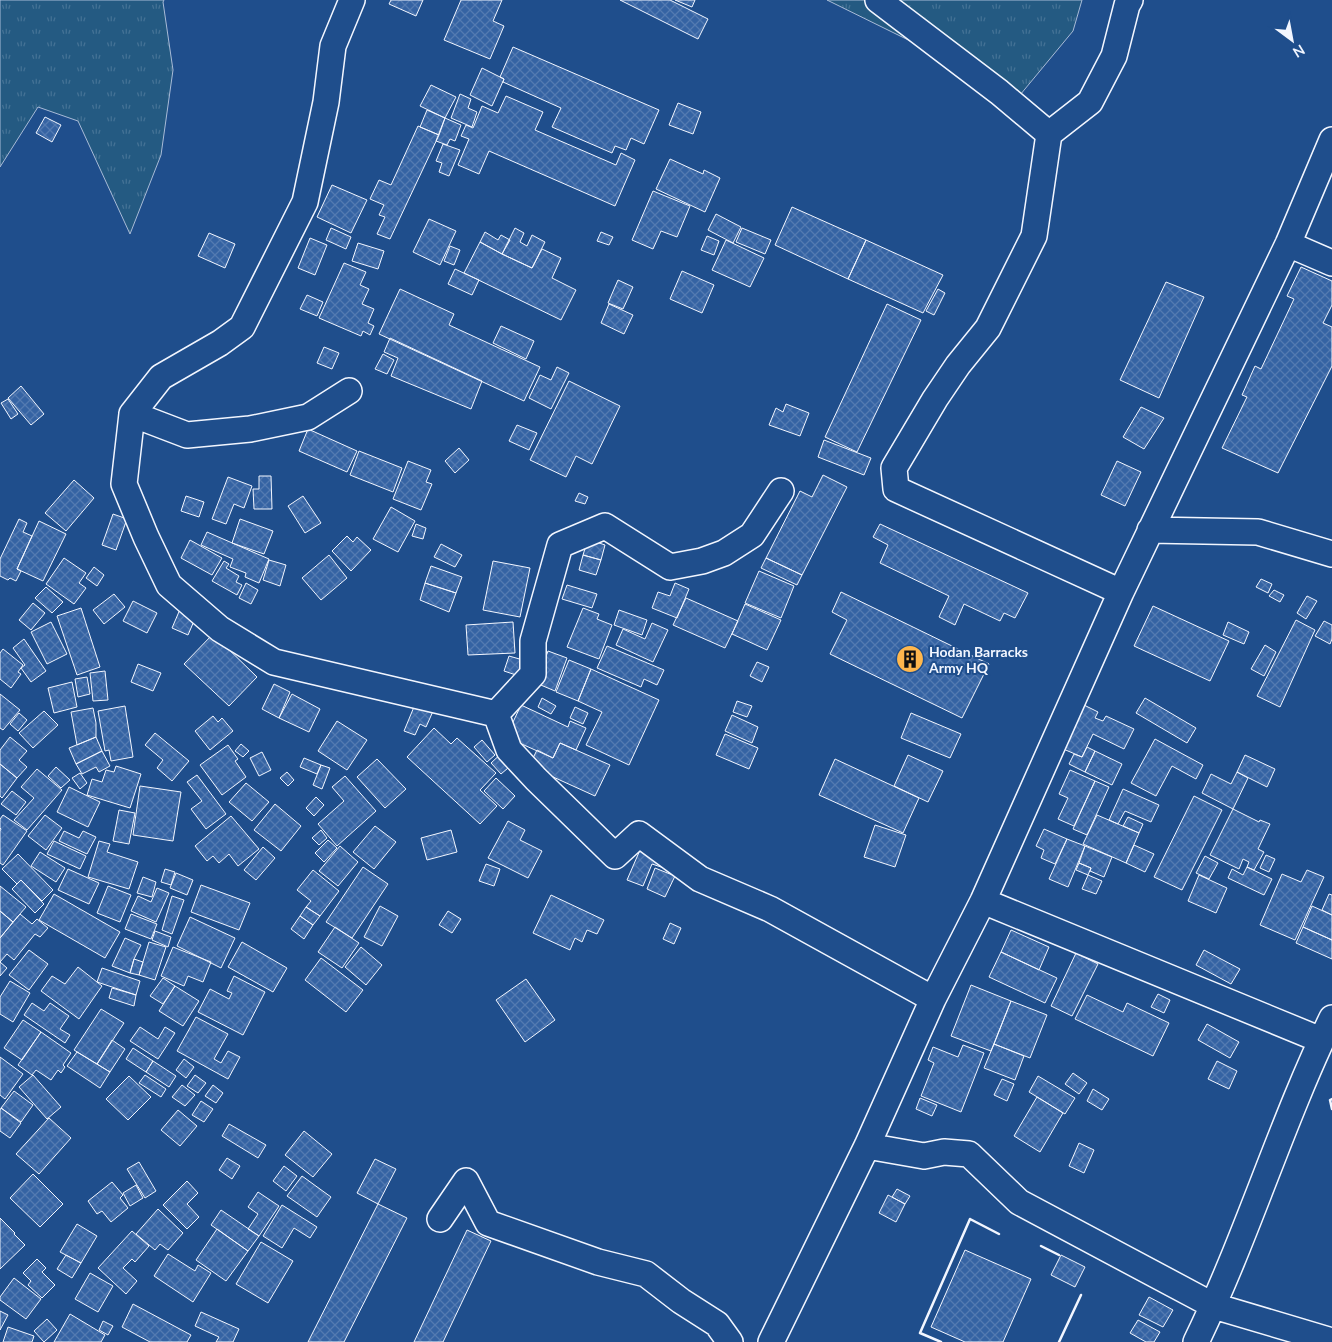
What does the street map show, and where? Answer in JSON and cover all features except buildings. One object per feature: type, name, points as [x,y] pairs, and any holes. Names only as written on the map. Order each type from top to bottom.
[{"type":"street","points":[[352,0],[333,46],[326,102],[305,202],[242,327],[220,343],[161,377],[132,414],[124,484],[169,585],[220,629],[274,662],[496,714]]},
{"type":"street","points":[[878,0],[999,92],[1049,134]]},
{"type":"street","points":[[1121,592],[896,489],[894,468],[935,399],[958,365],[988,328],[1034,236],[1049,134],[1090,102],[1114,56],[1134,2]]},
{"type":"street","points":[[771,1342],[867,1146],[933,999],[983,901],[1121,592],[1288,244],[1332,140]]},
{"type":"street","points":[[1288,244],[1332,263]]},
{"type":"street","points":[[132,414],[187,435],[250,429],[308,417],[350,391]]},
{"type":"street","points":[[496,714],[532,674],[533,641],[560,545],[605,526],[670,566],[702,562],[752,536],[781,491]]},
{"type":"street","points":[[1150,530],[1258,532],[1332,554]]},
{"type":"street","points":[[496,714],[509,750],[615,856],[639,834],[700,879],[770,908],[933,999]]},
{"type":"street","points":[[983,901],[1321,1040]]},
{"type":"street","points":[[1196,1342],[1214,1306],[1321,1040],[1332,1018]]},
{"type":"street","points":[[867,1146],[924,1156],[944,1152],[969,1154],[1019,1202],[1214,1306],[1332,1341]]},
{"type":"street","points":[[440,1220],[466,1181],[488,1223],[598,1262],[646,1274],[681,1301],[717,1324],[730,1342]]},
{"type":"green space","points":[[0,0],[164,0],[173,70],[161,155],[130,234],[78,121],[38,107],[0,167]]},
{"type":"green space","points":[[827,0],[1082,0],[1073,31],[1020,95]]},
{"type":"wall","points":[[1332,1099],[1330,1100],[1332,1109]]},
{"type":"wall","points":[[941,1342],[920,1333],[970,1219],[999,1234]]},
{"type":"wall","points":[[1041,1246],[1059,1255]]},
{"type":"wall","points":[[1059,1342],[1081,1295]]},
{"type":"place","name":"Hodan Barracks Army HQ","points":[[910,659]]}]
